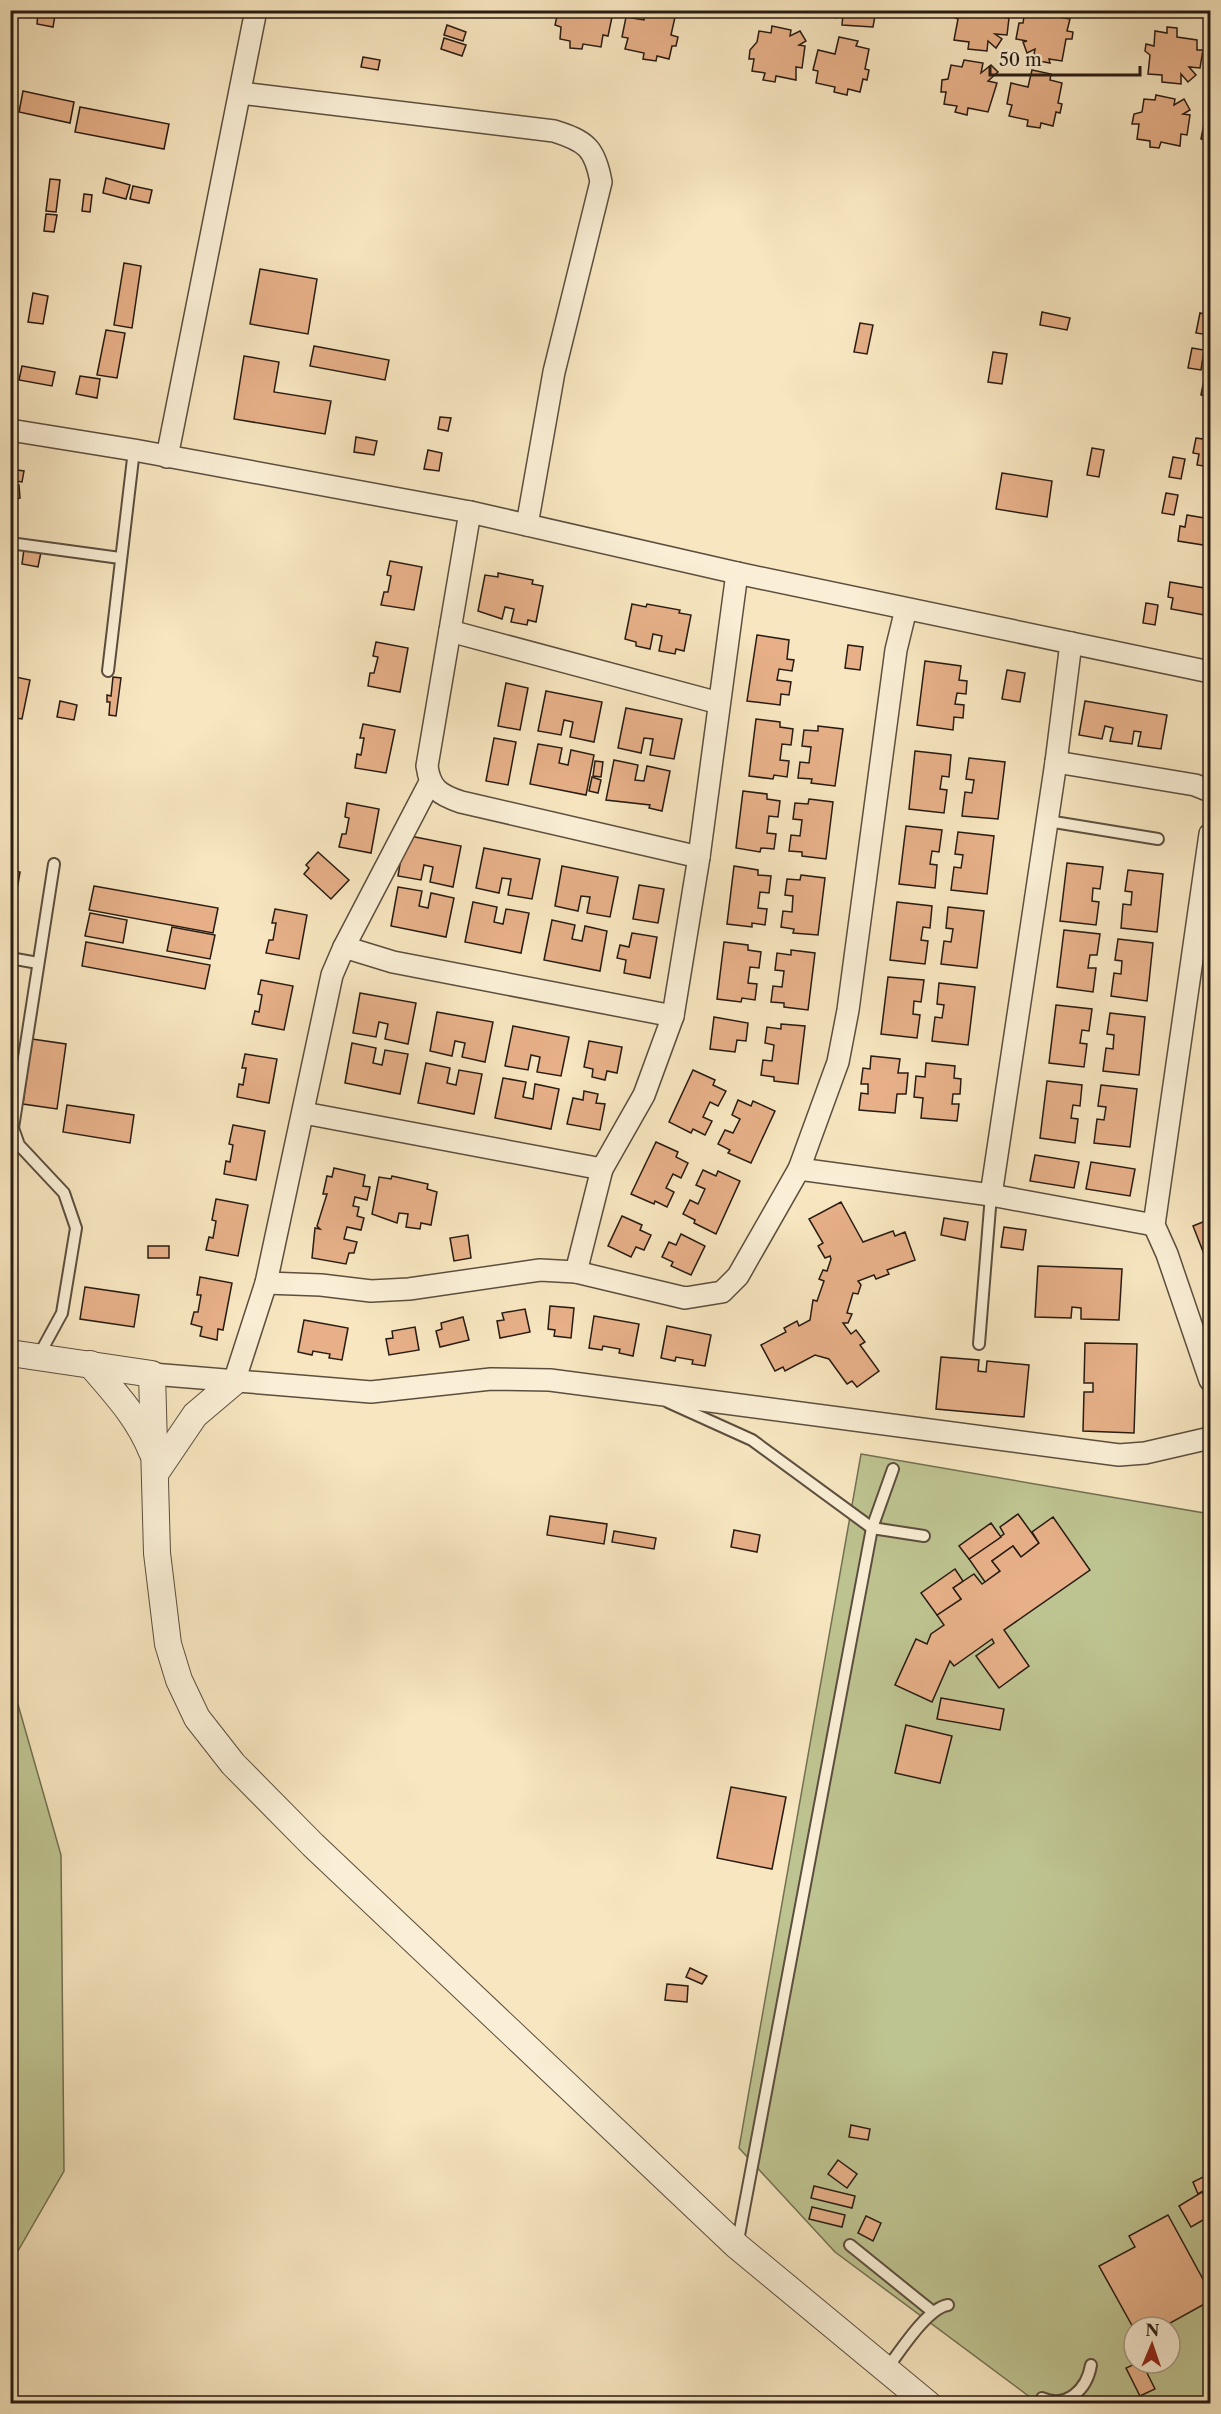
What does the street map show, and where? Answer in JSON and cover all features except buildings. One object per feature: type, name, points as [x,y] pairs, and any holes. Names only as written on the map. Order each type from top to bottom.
[{"type":"street","points":[[167,457],[256,10]]},
{"type":"street","points":[[240,93],[554,131],[572,137],[590,148],[597,160],[601,182],[554,372],[527,525]]},
{"type":"street","points":[[10,430],[134,450],[470,512],[737,573],[1210,672]]},
{"type":"street","points":[[157,1467],[195,1415],[234,1382],[266,1283],[332,975],[344,946],[429,784],[427,766],[470,512]]},
{"type":"street","points":[[576,1272],[602,1169],[644,1095],[673,1016],[699,857],[737,573]]},
{"type":"street","points":[[266,1283],[321,1285],[371,1291],[409,1289],[540,1270],[576,1272],[685,1298],[722,1292],[738,1276],[799,1169],[825,1102],[840,1051],[896,650],[906,609]]},
{"type":"street","points":[[450,631],[719,703]]},
{"type":"street","points":[[992,1194],[1048,820],[1071,643]]},
{"type":"street","points":[[1056,762],[1195,785],[1210,791]]},
{"type":"street","points":[[429,784],[442,796],[461,802],[699,857]]},
{"type":"street","points":[[1210,834],[1154,1225],[1167,1254],[1210,1380]]},
{"type":"street","points":[[344,946],[393,962],[673,1016]]},
{"type":"street","points":[[304,1113],[602,1169]]},
{"type":"street","points":[[799,1169],[992,1194],[1154,1225]]},
{"type":"street","points":[[10,1353],[153,1374],[371,1392],[491,1379],[538,1380],[642,1391],[1110,1455],[1145,1453],[1210,1438]]},
{"type":"street","points":[[90,1364],[119,1395],[144,1432],[157,1467]]},
{"type":"street","points":[[153,1374],[157,1467],[157,1553],[168,1644],[179,1680],[197,1718],[233,1764],[313,1845],[737,2246],[928,2403]]},
{"type":"lane","points":[[108,670],[134,450]]},
{"type":"lane","points":[[10,543],[120,558]]},
{"type":"lane","points":[[1048,820],[1158,839]]},
{"type":"lane","points":[[38,1357],[62,1313],[76,1228],[64,1193],[31,1159],[15,1137],[14,1099],[54,864]]},
{"type":"lane","points":[[10,958],[38,963]]},
{"type":"lane","points":[[979,1344],[992,1194]]},
{"type":"lane","points":[[642,1391],[752,1440],[872,1528],[924,1536]]},
{"type":"lane","points":[[737,2246],[872,1528],[893,1468]]},
{"type":"lane","points":[[850,2245],[933,2312]]},
{"type":"lane","points":[[886,2370],[933,2312],[948,2305]]},
{"type":"lane","points":[[1042,2398],[1053,2403],[1068,2400],[1082,2388],[1088,2378],[1091,2365]]},
{"type":"green space","points":[[861,1454],[1210,1514],[1210,2403],[1038,2403],[835,2252],[739,2148]]},
{"type":"green space","points":[[11,1680],[61,1855],[64,2171],[11,2263]]}]
